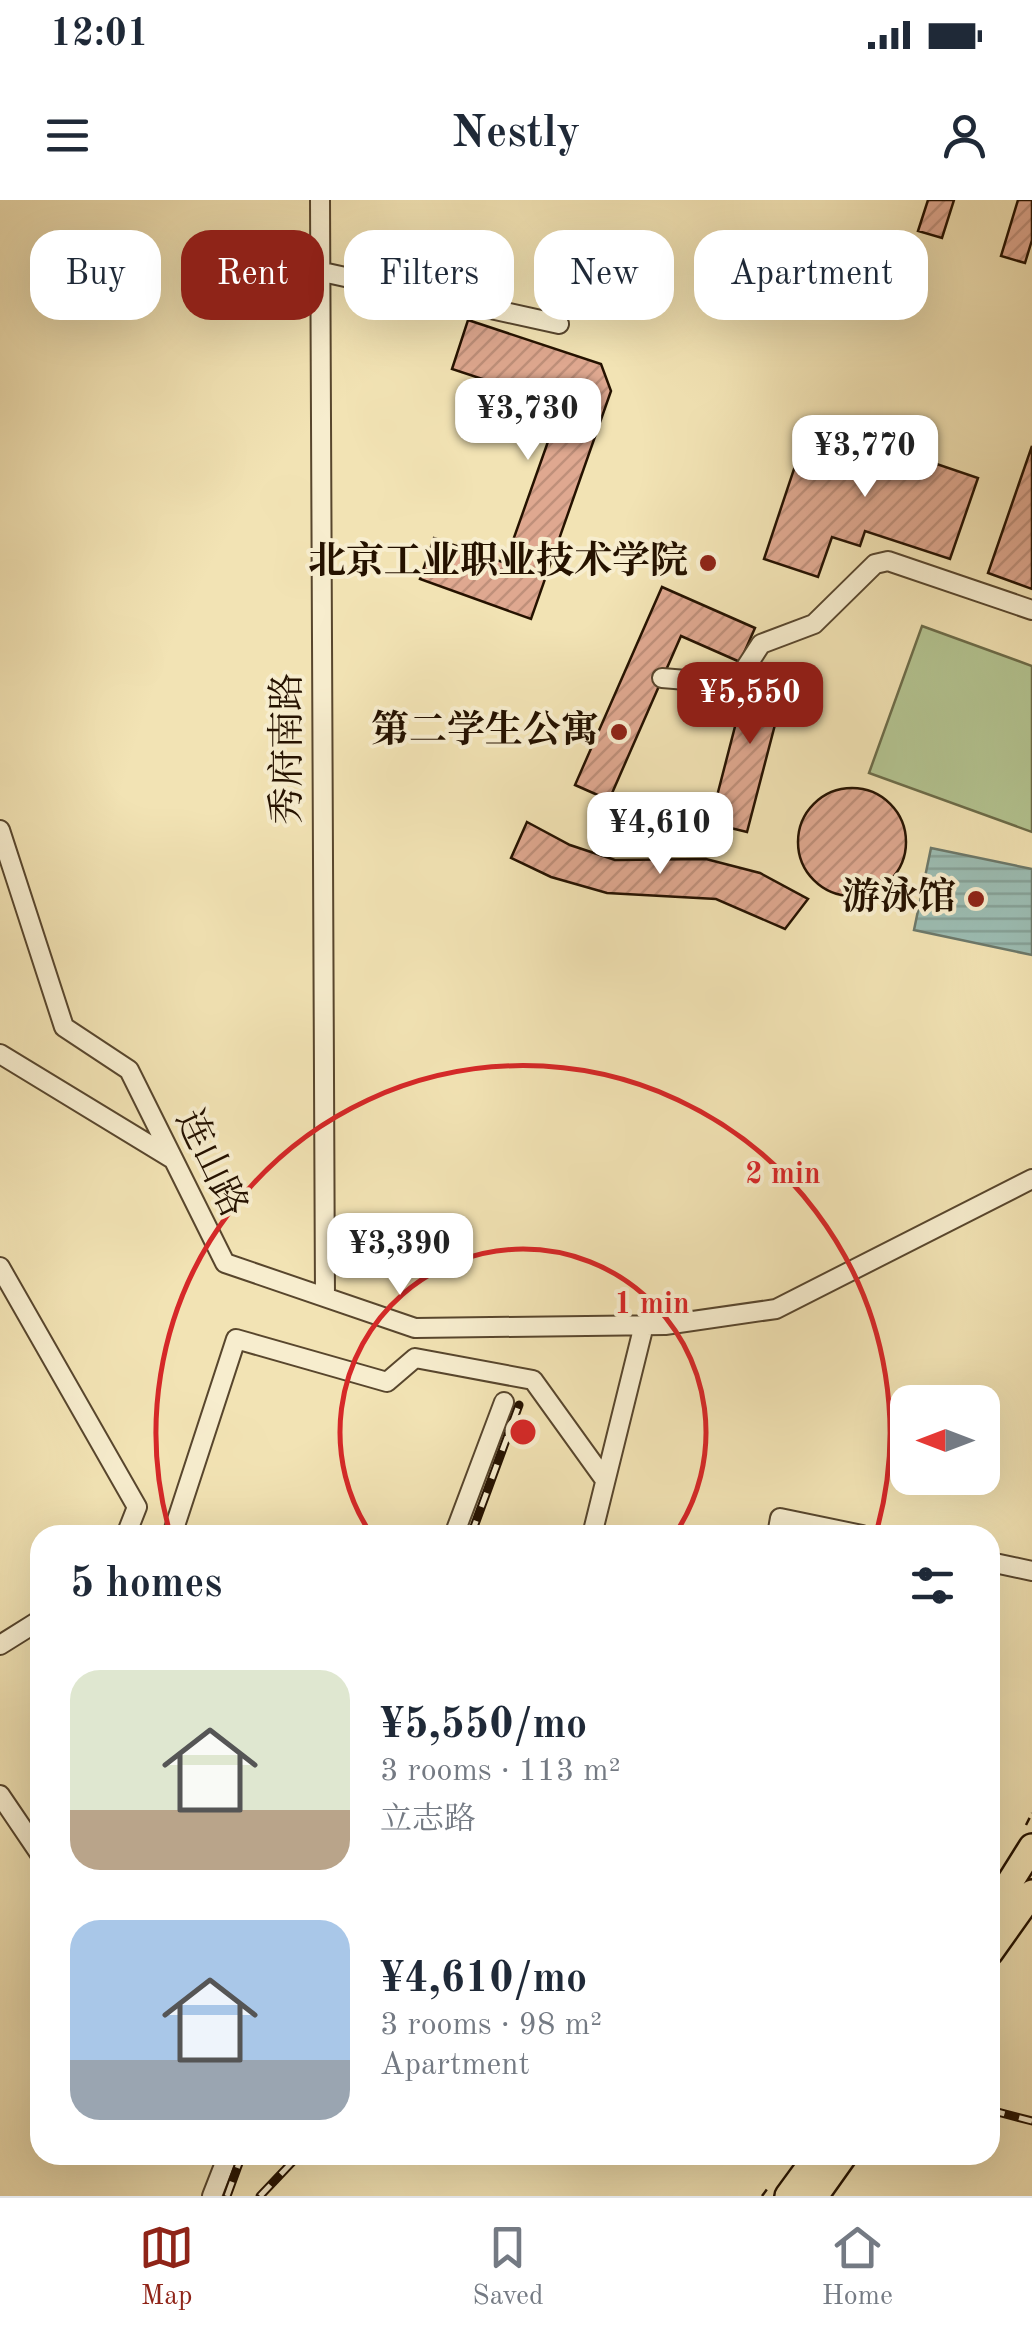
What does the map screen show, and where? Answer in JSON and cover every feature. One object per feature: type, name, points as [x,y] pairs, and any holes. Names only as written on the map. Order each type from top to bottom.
[{"type":"highway","points":[[1000,1898],[1032,1848]]},
{"type":"highway","points":[[1000,1938],[1032,1893]]},
{"type":"highway","points":[[788,2196],[811,2165]]},
{"type":"highway","points":[[815,2196],[837,2165]]},
{"type":"street","name":"秀府南路","points":[[319,230],[320,200]]},
{"type":"street","points":[[324,272],[559,324]]},
{"type":"street","name":"秀府南路","points":[[318,320],[326,1297]]},
{"type":"street","points":[[662,678],[735,684],[760,644],[814,624],[875,564],[888,561],[1032,610]]},
{"type":"street","name":"连山路","points":[[0,830],[64,1027],[129,1070],[225,1263],[423,1328],[644,1325],[776,1309],[1032,1179]]},
{"type":"street","points":[[0,1054],[172,1158]]},
{"type":"street","points":[[0,1267],[136,1506],[129,1525]]},
{"type":"street","points":[[594,1525],[644,1325]]},
{"type":"street","points":[[175,1525],[236,1339],[386,1382],[414,1358],[423,1328]]},
{"type":"street","points":[[414,1358],[533,1380],[605,1480]]},
{"type":"street","points":[[458,1525],[504,1402]]},
{"type":"street","points":[[779,1525],[780,1518],[814,1525]]},
{"type":"street","points":[[1000,1564],[1032,1570]]},
{"type":"street","points":[[0,1645],[30,1626]]},
{"type":"street","points":[[0,1794],[30,1839]]},
{"type":"street","points":[[212,2196],[224,2165]]},
{"type":"green space","points":[[922,626],[1032,666],[1032,832],[869,773]]},
{"type":"water","name":"游泳馆","points":[[931,848],[1032,869],[1032,955],[914,930]]},
{"type":"building","points":[[928,200],[954,200],[942,238],[928,234],[928,230],[918,230]]},
{"type":"building","points":[[1018,200],[1032,200],[1032,240],[1025,263],[1001,256]]},
{"type":"building","points":[[468,320],[601,364],[611,391],[531,619],[420,579],[434,538],[505,563],[550,436],[535,431],[521,405],[525,393],[452,369]]},
{"type":"building","points":[[810,421],[978,478],[950,559],[865,531],[860,546],[832,537],[818,577],[764,559]]},
{"type":"building","points":[[1032,446],[1032,589],[988,573]]},
{"type":"building","name":"第二学生公寓","points":[[662,587],[755,628],[740,662],[681,636],[609,800],[575,785]]},
{"type":"building","points":[[752,661],[789,671],[747,832],[710,823]]},
{"type":"building","points":[[852,788],[873,792],[890,804],[902,821],[906,842],[902,863],[890,880],[873,892],[852,896],[831,892],[814,880],[802,863],[798,842],[802,821],[814,804],[831,792]]},
{"type":"building","points":[[527,822],[570,845],[615,860],[706,859],[760,873],[808,899],[785,929],[716,899],[607,893],[551,877],[511,858]]},
{"type":"railway","points":[[475,1525],[519,1405]]},
{"type":"railway","points":[[1000,2113],[1032,2121]]},
{"type":"railway","points":[[227,2196],[238,2165]]},
{"type":"railway","points":[[260,2196],[289,2165]]},
{"type":"place","name":"北京工业职业技术学院","points":[[708,563]]},
{"type":"place","name":"第二学生公寓","points":[[619,732]]},
{"type":"place","name":"游泳馆","points":[[976,899]]}]
